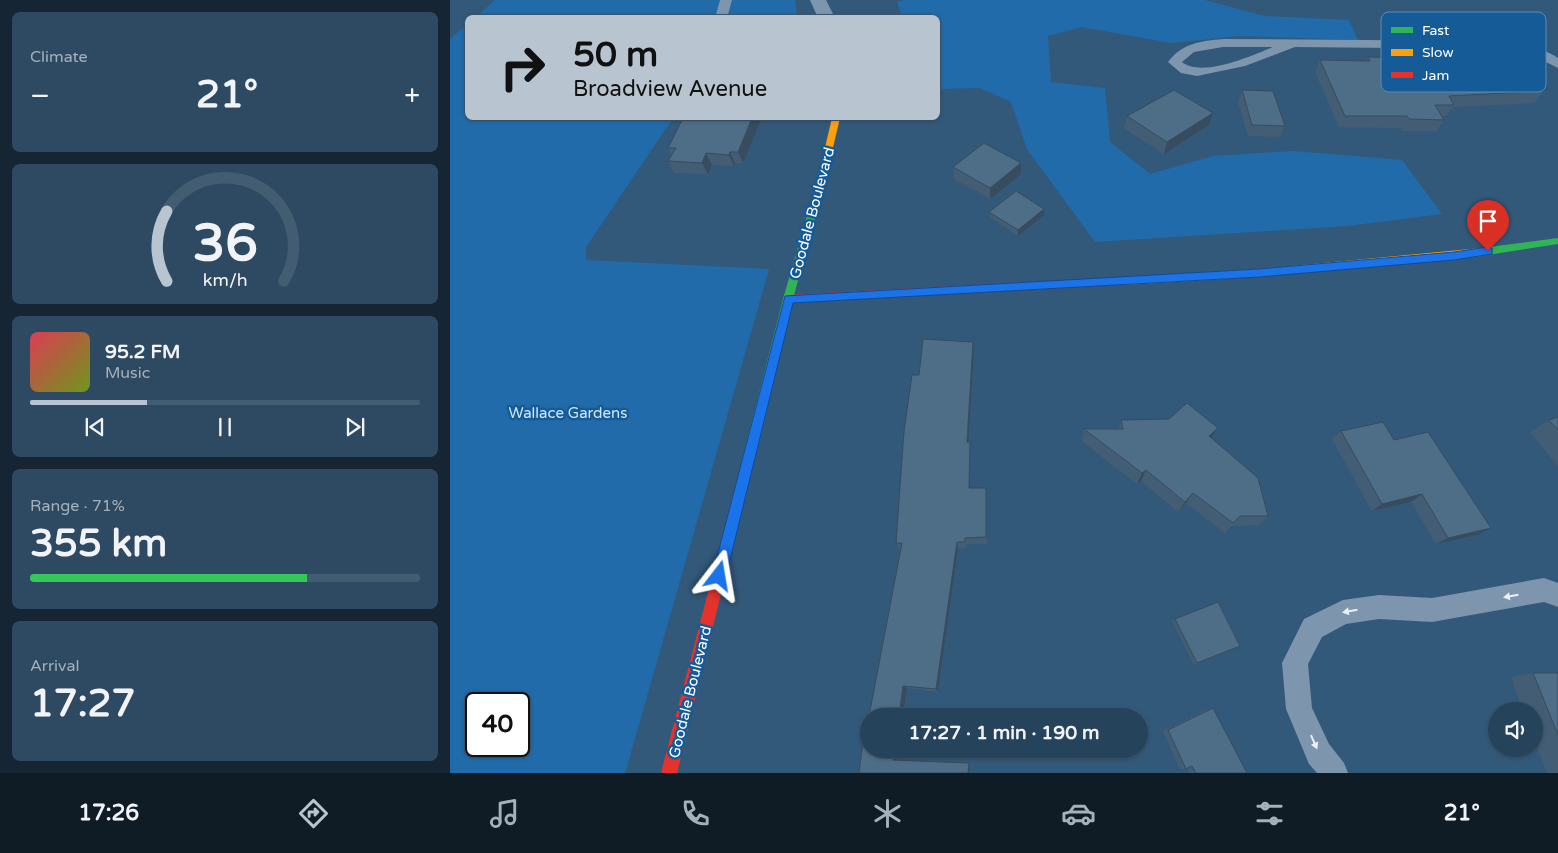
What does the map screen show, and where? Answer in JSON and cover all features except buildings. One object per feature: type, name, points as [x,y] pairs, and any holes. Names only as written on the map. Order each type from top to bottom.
[{"type":"street","points":[[818,0],[826,15]]},
{"type":"street","name":"Goodale Boulevard","points":[[669,773],[788,299],[829,151],[836,120]]},
{"type":"street","points":[[788,299],[1259,273],[1454,256],[1558,241]]},
{"type":"lane","points":[[722,15],[726,0]]},
{"type":"lane","points":[[1292,44],[1227,67],[1204,71],[1187,72],[1175,62],[1180,54],[1196,46],[1223,43],[1381,44]]},
{"type":"lane","points":[[1546,57],[1558,64]]},
{"type":"lane","points":[[1334,773],[1320,754],[1299,709],[1295,663],[1313,628],[1343,612],[1379,606],[1432,610],[1544,590],[1558,595]]},
{"type":"green space","points":[[495,0],[795,0],[797,15],[478,15]]},
{"type":"green space","points":[[904,0],[1205,0],[1264,16],[1349,20],[1358,40],[1240,36],[1171,43],[1082,27],[1048,36],[1051,82],[1105,88],[1110,142],[1150,174],[1213,156],[1294,151],[1402,160],[1442,214],[1347,226],[1095,242],[1027,149],[1011,102],[980,88],[940,89],[940,15],[901,15],[897,2]]},
{"type":"green space","name":"Wallace Gardens","points":[[465,26],[465,120],[672,120],[586,247],[586,260],[769,269],[625,773],[450,773],[450,39]]},
{"type":"traffic: fast","points":[[740,492],[788,299],[821,181]]},
{"type":"traffic: fast","points":[[1481,252],[1558,241]]},
{"type":"traffic: slow","points":[[821,181],[836,120]]},
{"type":"traffic: slow","points":[[1122,281],[1259,273],[1481,252]]},
{"type":"traffic: jam","points":[[788,299],[1122,281]]},
{"type":"traffic: jam","points":[[669,773],[740,492]]},
{"type":"route","points":[[719,576],[788,299],[1259,273],[1454,256],[1488,251]]}]
